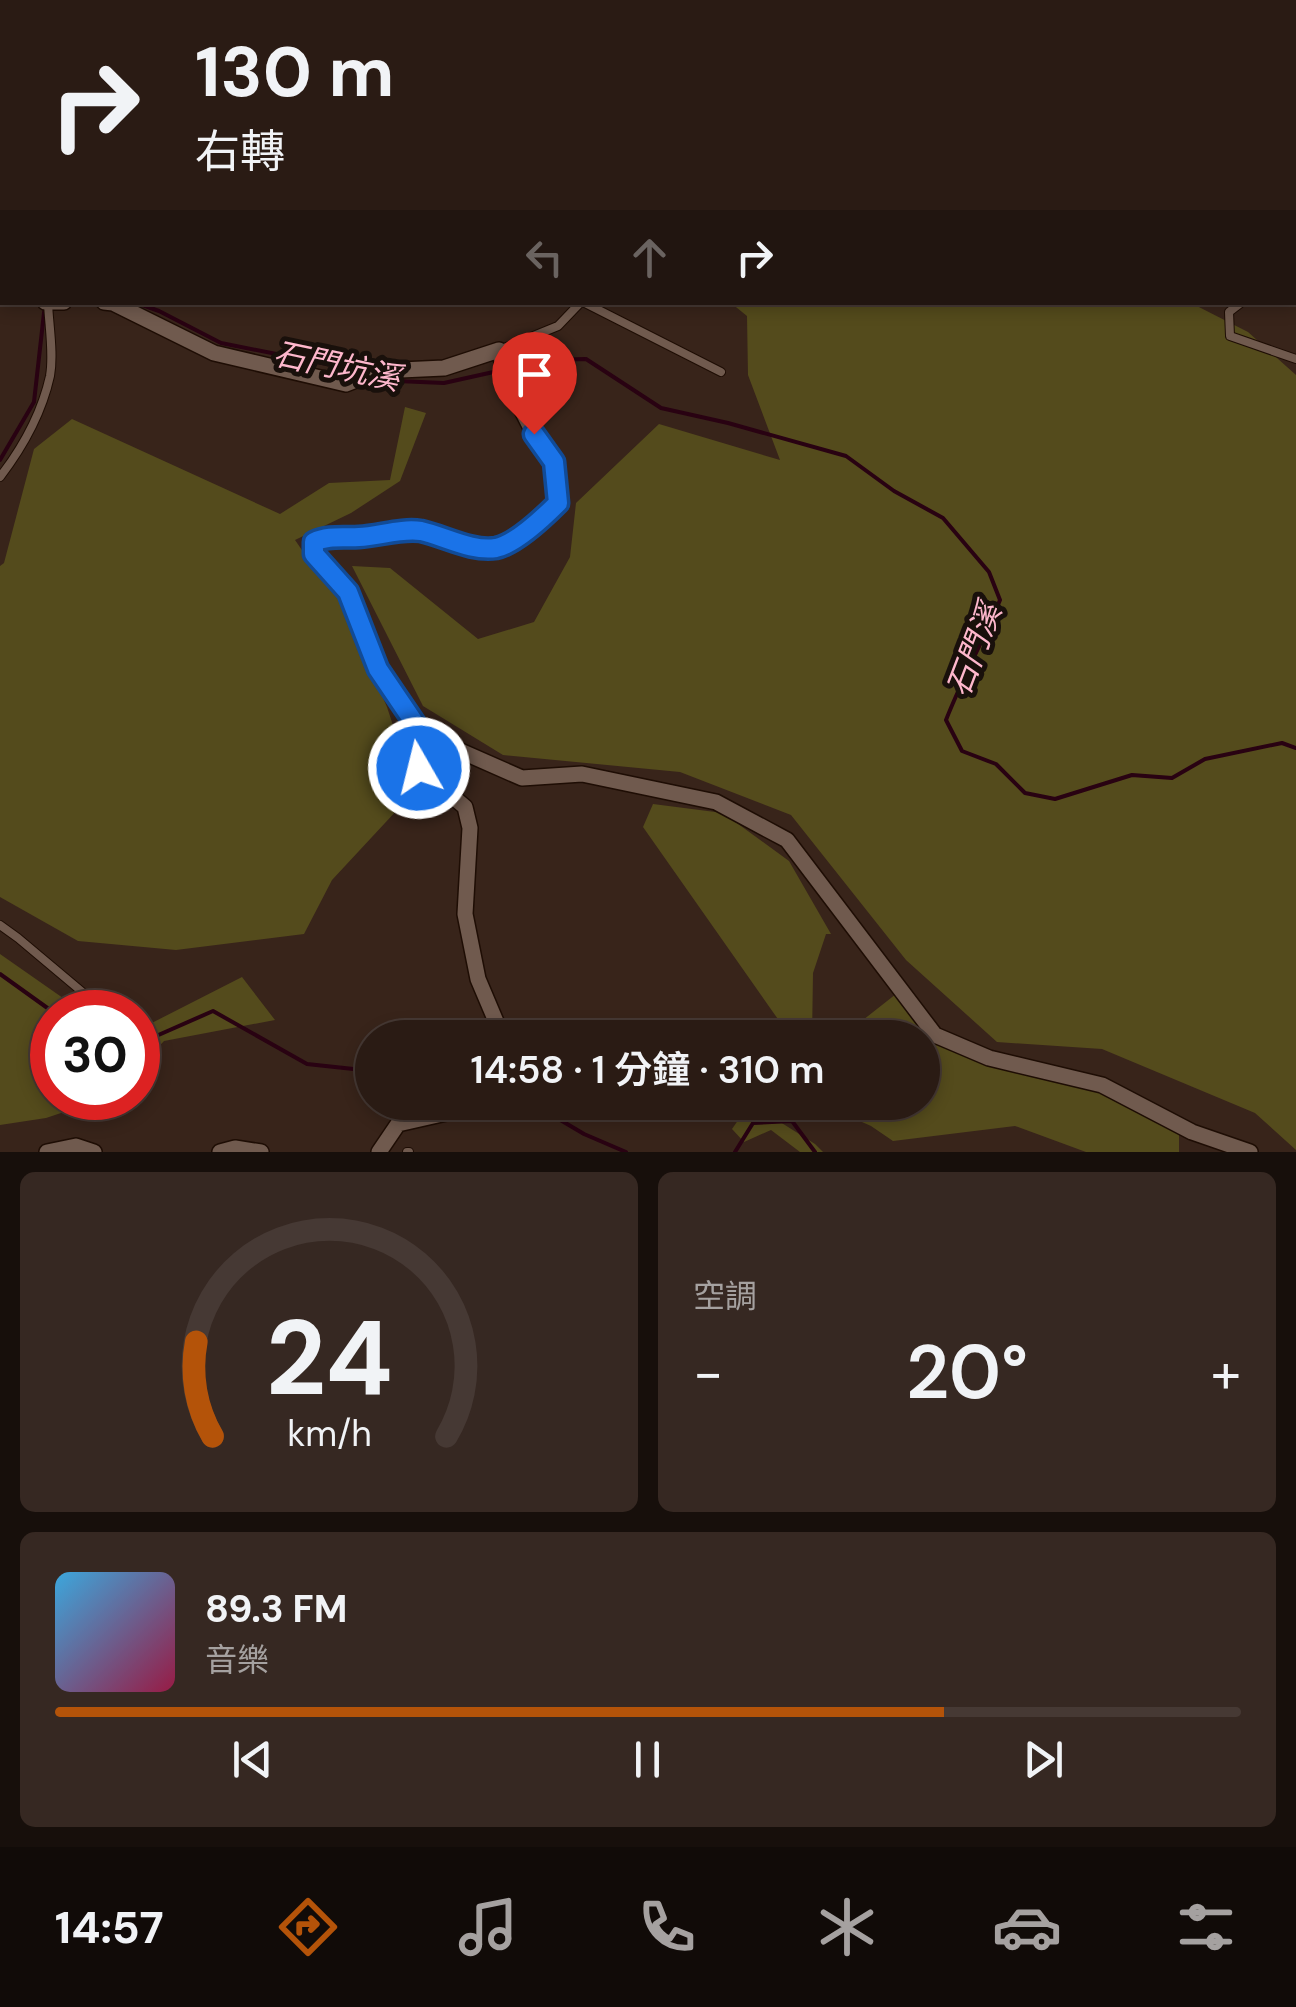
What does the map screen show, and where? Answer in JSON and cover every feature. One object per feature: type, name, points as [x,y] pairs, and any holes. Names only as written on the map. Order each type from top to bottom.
[{"type":"street","points":[[117,305],[214,354],[346,384],[379,371],[444,368],[500,356],[506,378],[534,434],[554,462],[558,503],[509,543],[494,548],[416,530],[314,542],[314,554],[348,592],[378,669],[422,734],[522,778],[582,774],[716,802],[786,840],[936,1035],[989,1058],[1102,1085],[1192,1132],[1250,1152]]},
{"type":"street","points":[[422,734],[419,768],[465,806],[470,828],[465,914],[478,979],[496,1020]]},
{"type":"street","points":[[379,1152],[398,1124],[416,1120]]},
{"type":"street","points":[[47,1152],[76,1146],[94,1152]]},
{"type":"street","points":[[220,1152],[235,1148],[261,1152]]},
{"type":"lane","points":[[0,477],[36,420],[51,373],[46,305]]},
{"type":"lane","points":[[500,356],[558,326],[579,305]]},
{"type":"lane","points":[[588,305],[721,372]]},
{"type":"lane","points":[[1238,305],[1229,312],[1230,336],[1296,358]]},
{"type":"lane","points":[[0,925],[80,990]]},
{"type":"shaded area","points":[[733,305],[1195,305],[1248,332],[1296,375],[1296,1150],[1255,1113],[1102,1049],[997,1042],[906,960],[791,815],[680,772],[503,755],[423,706],[352,566],[390,568],[478,639],[534,622],[570,557],[576,503],[659,424],[780,460],[748,375],[747,316]]},
{"type":"shaded area","points":[[405,407],[426,413],[400,481],[351,513],[295,540],[337,591],[387,707],[407,768],[398,809],[332,880],[304,934],[176,950],[78,941],[0,897],[0,566],[4,563],[34,449],[72,419],[280,514],[329,483],[390,480]]},
{"type":"shaded area","points":[[653,804],[723,813],[789,861],[831,934],[826,934],[813,973],[812,1020],[779,1020],[643,827]]},
{"type":"shaded area","points":[[0,954],[52,990],[30,990],[33,1120],[0,1125]]},
{"type":"shaded area","points":[[242,977],[275,1020],[164,1041],[160,1045],[160,1019]]},
{"type":"shaded area","points":[[896,994],[919,1020],[863,1020]]},
{"type":"shaded area","points":[[940,1045],[1120,1092],[1179,1133],[1179,1152],[1086,1152],[1015,1126],[893,1141],[857,1120],[940,1120]]},
{"type":"shaded area","points":[[738,1120],[777,1120],[823,1152],[800,1152],[771,1130],[744,1142],[732,1129]]},
{"type":"waterway","points":[[0,460],[34,402],[45,305]]},
{"type":"waterway","name":"石門坑溪","points":[[142,305],[221,343],[361,373]]},
{"type":"waterway","name":"石門溪","points":[[507,369],[547,360],[586,359],[661,408],[846,456],[894,491],[943,518],[989,572],[1000,600],[946,720],[962,751],[996,764],[1025,793],[1055,799],[1132,775],[1172,778],[1205,759],[1282,743],[1296,748]]},
{"type":"waterway","name":"石門坑溪","points":[[374,380],[444,383],[498,371]]},
{"type":"waterway","points":[[0,974],[30,996]]},
{"type":"waterway","points":[[160,1034],[213,1011],[307,1064],[355,1069]]},
{"type":"waterway","points":[[560,1120],[626,1152]]},
{"type":"waterway","points":[[735,1152],[753,1123],[792,1121],[815,1152]]},
{"type":"route","points":[[419,768],[422,734],[378,669],[348,592],[314,554],[314,542],[416,530],[472,545],[494,548],[509,543],[558,503],[554,462],[534,434]]}]
